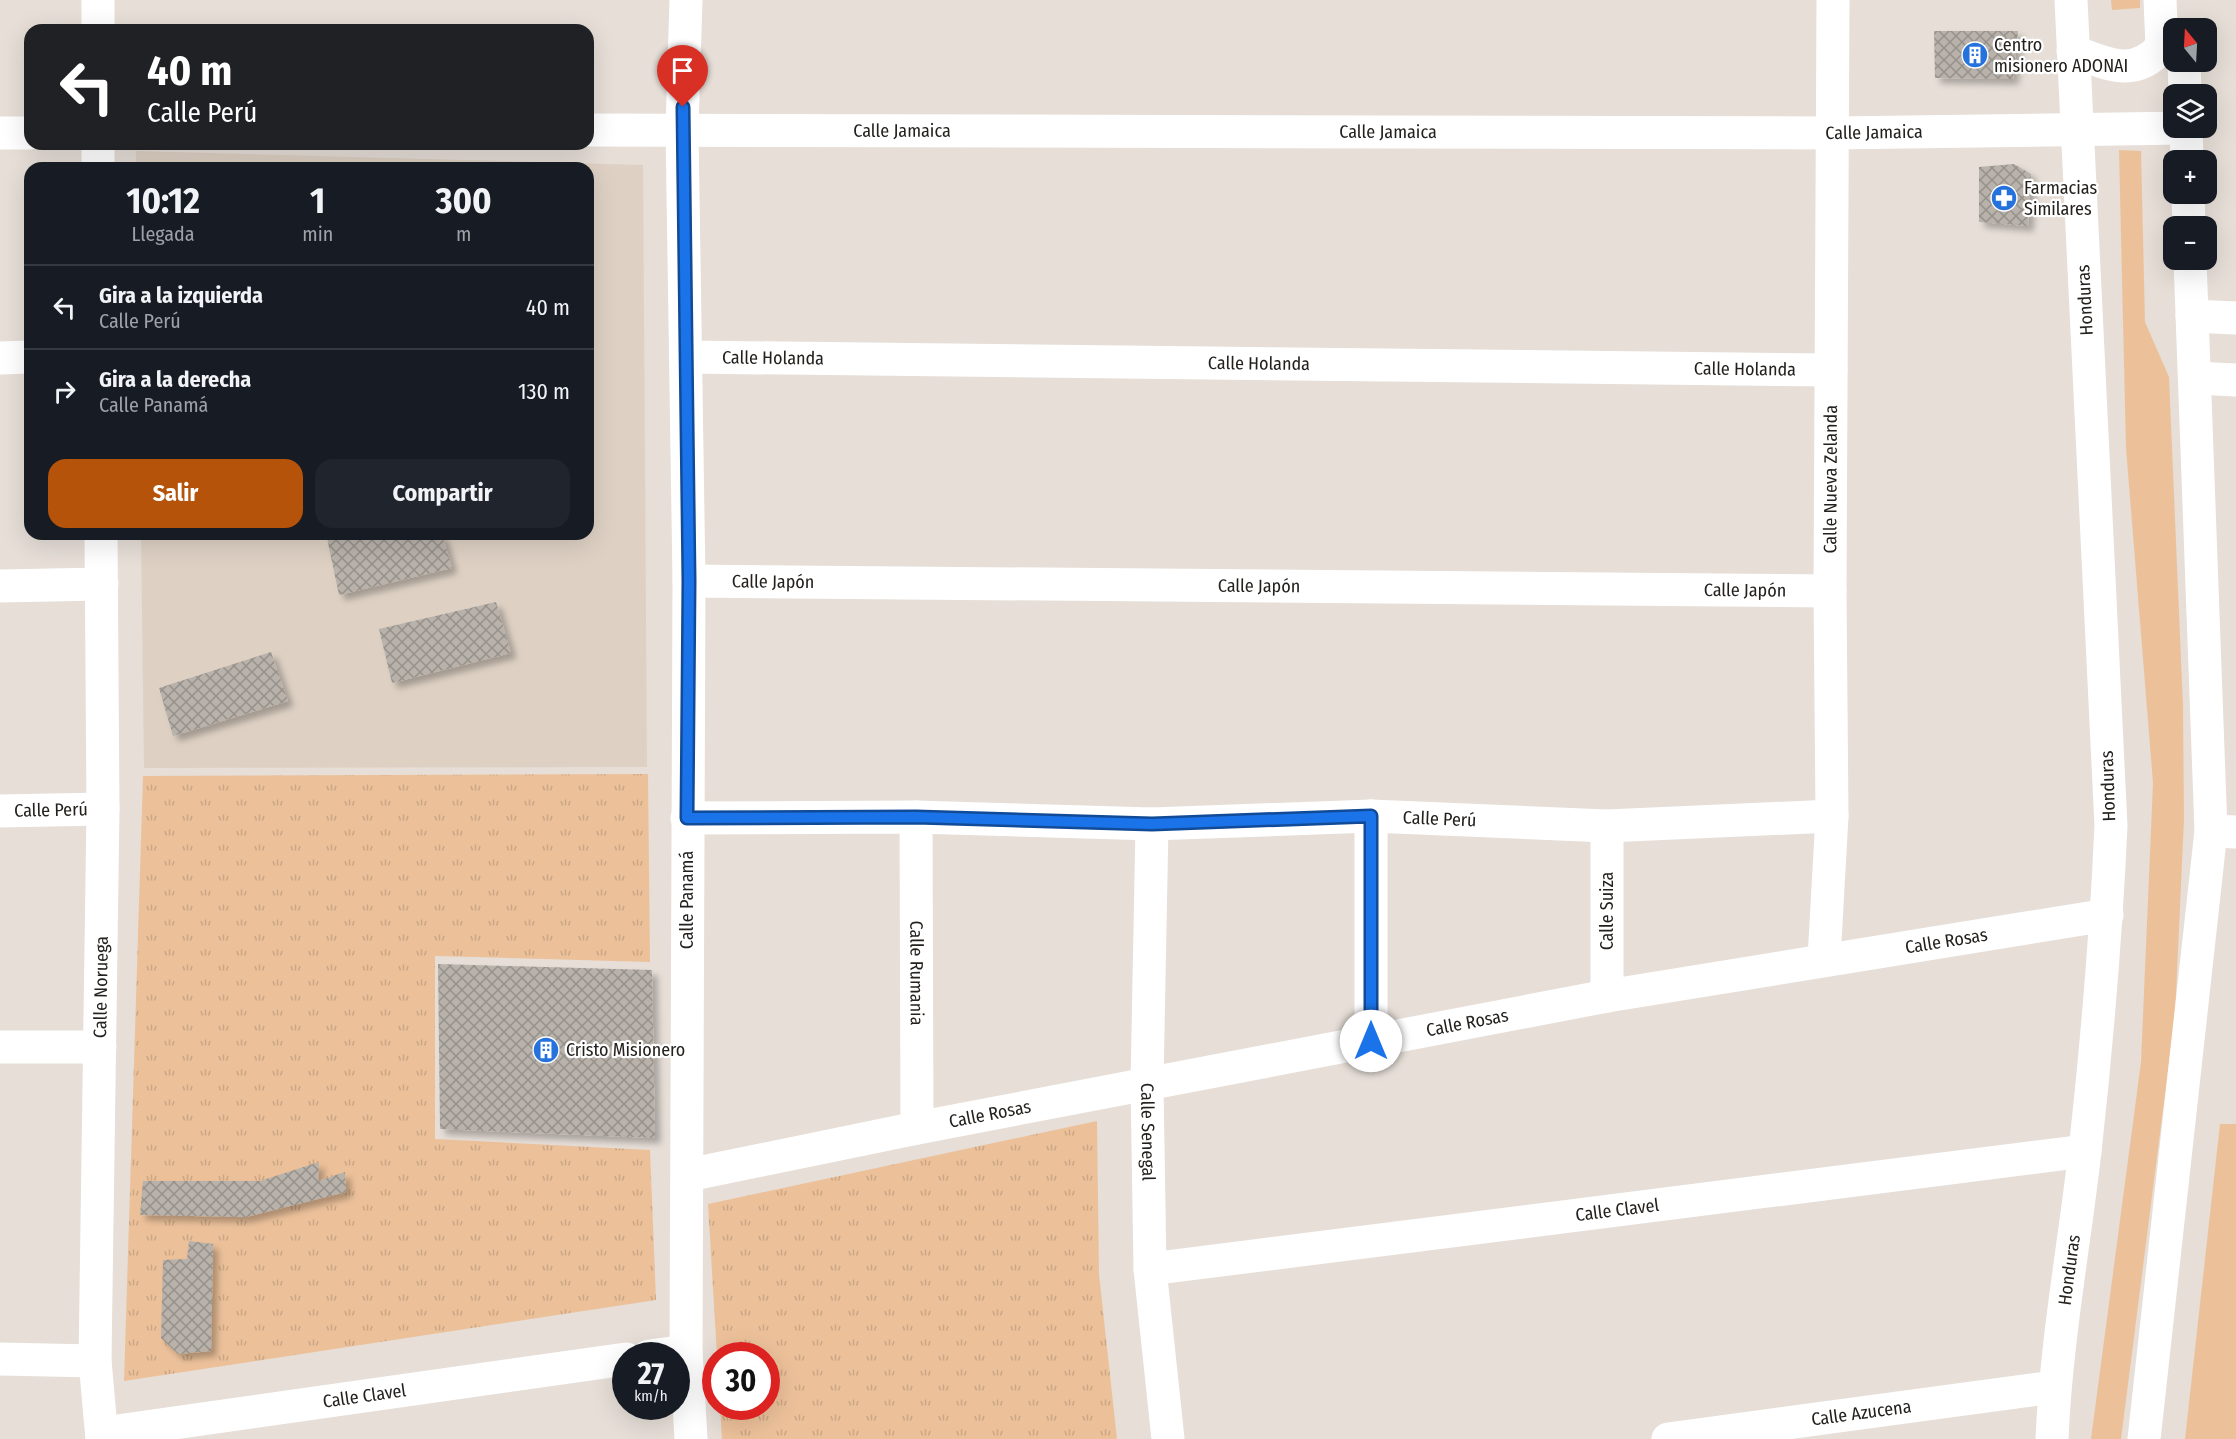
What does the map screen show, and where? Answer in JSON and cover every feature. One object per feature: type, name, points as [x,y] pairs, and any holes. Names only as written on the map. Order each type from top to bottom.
[{"type":"street","points":[[98,0],[98,24]]},
{"type":"street","name":"Calle Panamá","points":[[686,0],[682,129],[689,581],[686,1342]]},
{"type":"street","name":"Calle Nueva Zelanda","points":[[1824,959],[1832,816],[1830,591],[1833,0]]},
{"type":"street","name":"Honduras","points":[[2052,1439],[2054,1387],[2085,1151],[2107,915],[2111,826],[2071,0]]},
{"type":"street","points":[[2073,51],[2102,62],[2121,65],[2133,66],[2145,62],[2162,46],[2160,0]]},
{"type":"street","points":[[2182,0],[2183,18]]},
{"type":"street","name":"Calle Jamaica","points":[[594,130],[1834,133],[2163,128]]},
{"type":"street","points":[[0,133],[24,133]]},
{"type":"street","points":[[2144,1439],[2223,831],[2194,378],[2190,270]]},
{"type":"street","points":[[2192,316],[2236,318]]},
{"type":"street","points":[[0,358],[24,357]]},
{"type":"street","name":"Calle Holanda","points":[[686,357],[1831,370]]},
{"type":"street","points":[[2194,378],[2236,380]]},
{"type":"street","name":"Calle Noruega","points":[[101,540],[103,809],[96,1361],[102,1436]]},
{"type":"street","name":"Calle Japón","points":[[689,581],[1830,591]]},
{"type":"street","points":[[0,586],[102,584]]},
{"type":"street","name":"Calle Perú","points":[[0,811],[103,809]]},
{"type":"street","points":[[1371,816],[1371,1041]]},
{"type":"street","name":"Calle Perú","points":[[687,818],[916,817],[1152,824],[1371,816],[1607,826],[1832,816]]},
{"type":"street","name":"Calle Rumania","points":[[916,817],[917,1128]]},
{"type":"street","name":"Calle Senegal","points":[[1152,824],[1147,1084],[1150,1269],[1168,1439]]},
{"type":"street","name":"Calle Suiza","points":[[1607,826],[1607,996]]},
{"type":"street","name":"Calle Rosas","points":[[688,1175],[917,1128],[1607,996],[1824,959],[2107,915]]},
{"type":"street","points":[[0,1047],[100,1047]]},
{"type":"street","name":"Calle Clavel","points":[[1150,1269],[2085,1151]]},
{"type":"street","points":[[0,1359],[96,1361]]},
{"type":"street","name":"Calle Clavel","points":[[102,1436],[612,1361]]},
{"type":"street","name":"Calle Azucena","points":[[1668,1439],[2054,1387]]},
{"type":"street","name":"Calle Panamá","points":[[690,1420],[691,1439]]},
{"type":"shaded area","points":[[136,151],[534,162],[136,162]]},
{"type":"shaded area","points":[[594,164],[643,165],[647,767],[144,768],[141,540],[594,540]]},
{"type":"green space","points":[[2111,0],[2140,0],[2140,8],[2112,10]]},
{"type":"green space","points":[[2119,150],[2141,151],[2145,322],[2169,377],[2183,707],[2184,819],[2175,1016],[2121,1439],[2091,1439],[2141,1062],[2153,783],[2126,448]]},
{"type":"green space","points":[[648,774],[650,962],[435,956],[435,1139],[650,1150],[656,1300],[124,1381],[143,776]]},
{"type":"green space","points":[[1097,1121],[1099,1274],[1117,1439],[722,1439],[721,1420],[780,1420],[780,1342],[716,1342],[708,1204]]},
{"type":"green space","points":[[2220,1124],[2236,1124],[2236,1439],[2185,1439]]},
{"type":"building","name":"Centro misionero ADONAI","points":[[1934,31],[2018,31],[2013,79],[1935,78]]},
{"type":"building","name":"Farmacias Similares","points":[[2014,164],[2031,174],[2028,226],[1979,222],[1979,167]]},
{"type":"building","points":[[327,540],[444,540],[452,568],[339,595]]},
{"type":"building","points":[[496,602],[511,653],[392,683],[379,629]]},
{"type":"building","points":[[271,652],[288,701],[173,736],[159,688]]},
{"type":"building","name":"Cristo Misionero","points":[[438,964],[652,970],[655,1138],[440,1129]]},
{"type":"building","points":[[319,1162],[318,1181],[345,1172],[346,1192],[246,1217],[140,1215],[143,1181],[260,1181]]},
{"type":"building","points":[[189,1241],[213,1244],[211,1351],[178,1354],[161,1338],[163,1260],[187,1259]]},
{"type":"place","name":"Centro misionero ADONAI","points":[[1975,55]]},
{"type":"place","name":"Farmacias Similares","points":[[2004,198]]},
{"type":"place","name":"Cristo Misionero","points":[[546,1050]]},
{"type":"route","points":[[683,107],[689,581],[687,818],[916,817],[1152,824],[1371,816],[1371,1041]]}]
